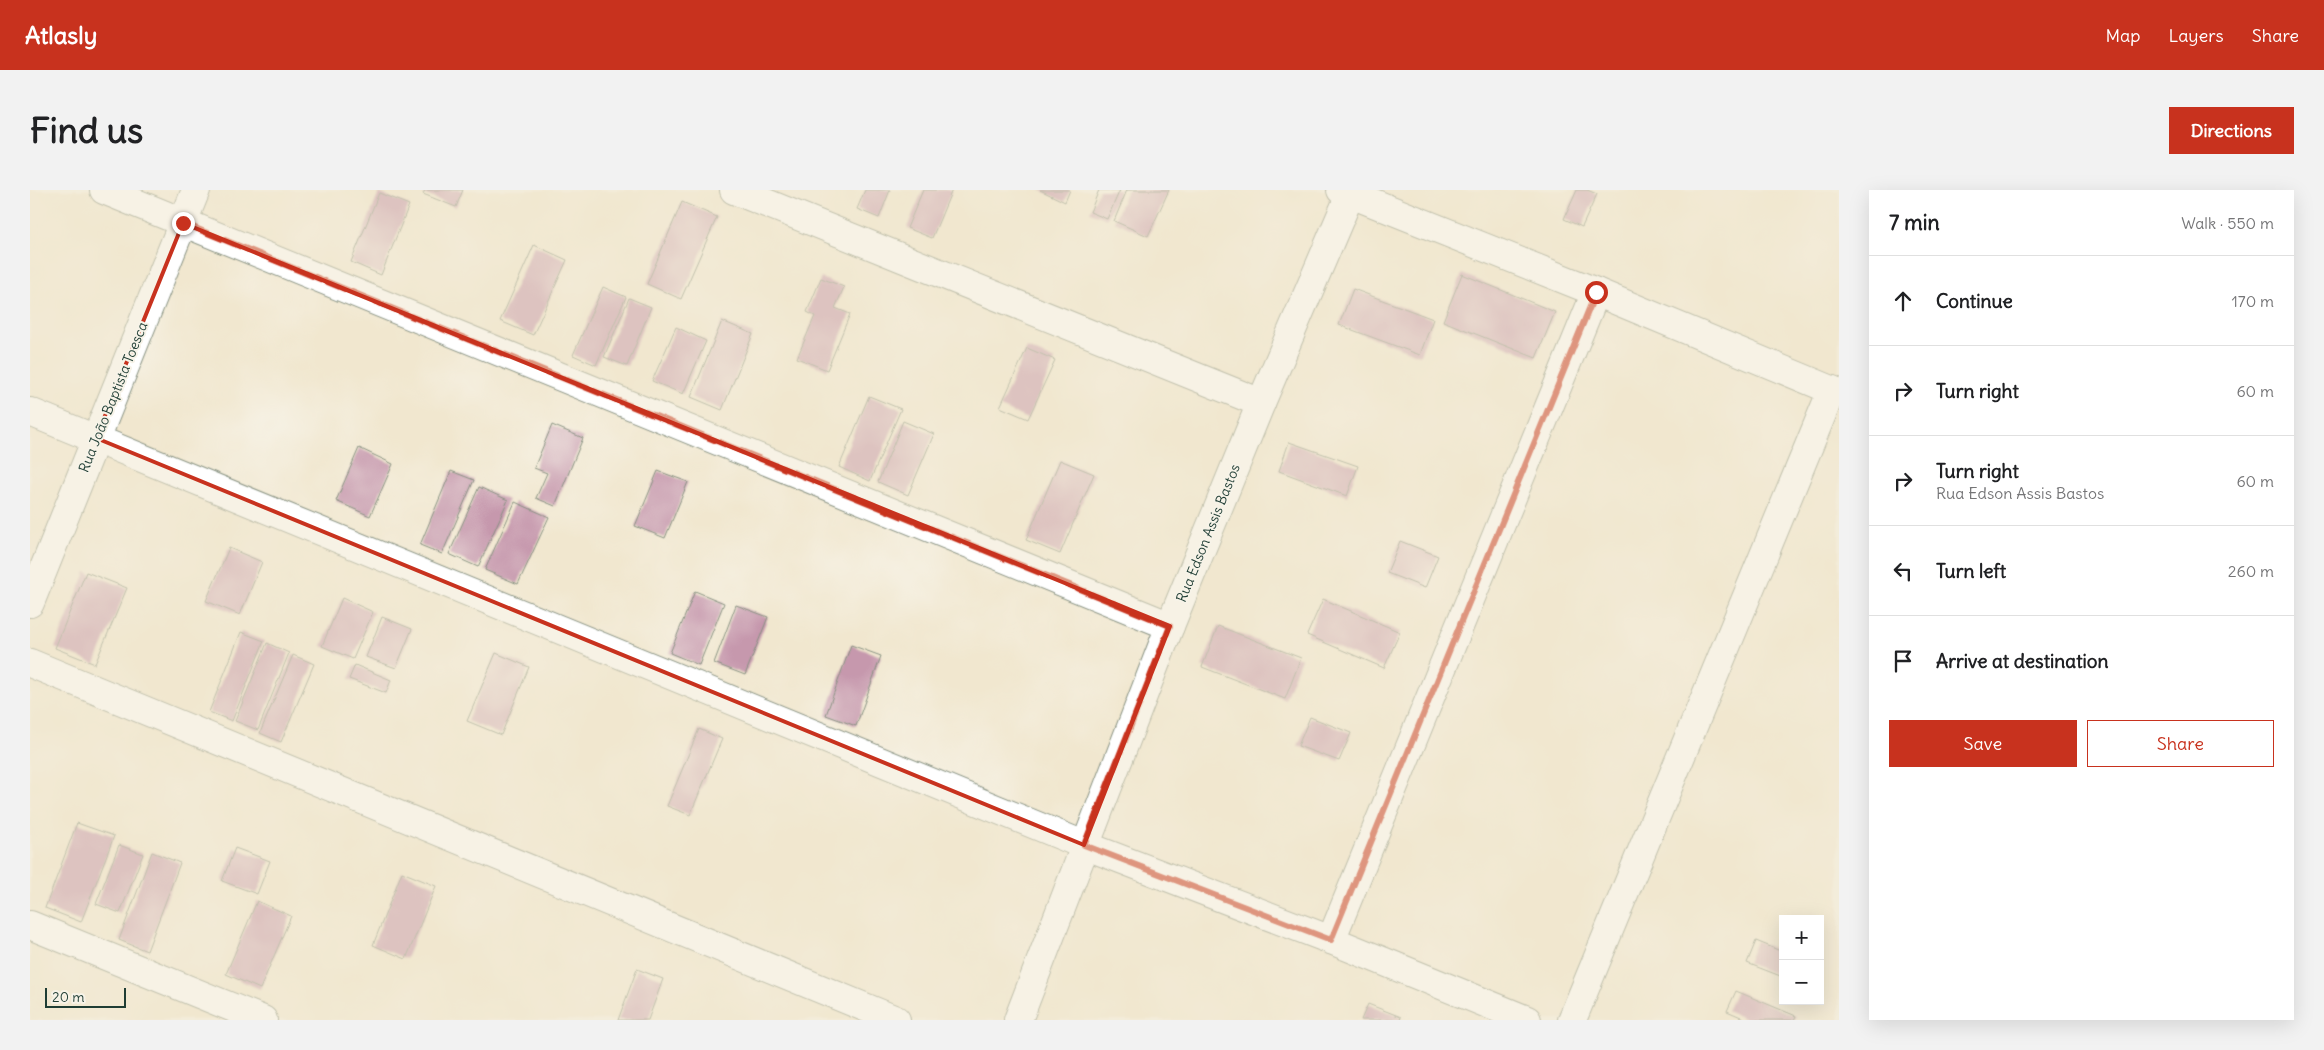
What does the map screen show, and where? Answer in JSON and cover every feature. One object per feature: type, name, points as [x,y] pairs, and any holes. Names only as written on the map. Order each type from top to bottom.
[{"type":"street","points":[[104,190],[1170,626]]},
{"type":"street","name":"Rua João Baptista Toesca","points":[[30,604],[196,190]]},
{"type":"street","points":[[734,190],[1261,403]]},
{"type":"street","points":[[1348,191],[1836,392],[1572,1020]]},
{"type":"street","name":"Rua Edson Assis Bastos","points":[[1018,1020],[1170,626],[1348,191]]},
{"type":"street","points":[[1331,940],[1596,292]]},
{"type":"street","points":[[30,412],[1084,845],[1331,940],[1527,1020]]},
{"type":"street","points":[[30,663],[896,1020]]},
{"type":"street","points":[[30,925],[263,1020]]},
{"type":"highlighted area","points":[[183,223],[1170,626],[1084,845],[96,438]]},
{"type":"building","points":[[425,190],[463,190],[456,207],[423,194]]},
{"type":"building","points":[[865,190],[890,190],[879,218],[857,209]]},
{"type":"building","points":[[923,190],[952,190],[932,238],[907,228]]},
{"type":"building","points":[[1040,190],[1070,190],[1065,202]]},
{"type":"building","points":[[1099,190],[1120,190],[1107,219],[1090,212]]},
{"type":"building","points":[[1127,190],[1169,190],[1148,236],[1114,221]]},
{"type":"building","points":[[1577,190],[1587,190],[1597,194],[1582,227],[1564,219]]},
{"type":"building","points":[[379,193],[409,205],[381,275],[351,262]]},
{"type":"building","points":[[682,202],[717,217],[681,299],[647,284]]},
{"type":"building","points":[[534,245],[567,260],[533,335],[500,321]]},
{"type":"building","points":[[1462,274],[1555,312],[1536,358],[1443,321]]},
{"type":"building","points":[[821,278],[844,287],[835,308],[850,314],[827,370],[797,358],[815,316],[807,312]]},
{"type":"building","points":[[603,287],[626,297],[596,365],[573,355]]},
{"type":"building","points":[[1353,289],[1433,319],[1420,355],[1339,325]]},
{"type":"building","points":[[629,298],[651,307],[627,366],[604,357]]},
{"type":"building","points":[[722,321],[753,334],[722,410],[691,397]]},
{"type":"building","points":[[676,327],[706,341],[683,394],[652,381]]},
{"type":"building","points":[[1027,348],[1055,360],[1028,419],[1000,407]]},
{"type":"building","points":[[869,396],[901,409],[870,481],[839,467]]},
{"type":"building","points":[[903,421],[934,434],[908,495],[878,482]]},
{"type":"building","points":[[552,425],[583,438],[555,506],[536,498],[547,473],[534,468]]},
{"type":"building","points":[[1289,442],[1358,466],[1347,496],[1279,471]]},
{"type":"building","points":[[359,448],[393,464],[370,516],[336,501]]},
{"type":"building","points":[[1060,460],[1094,474],[1060,554],[1026,540]]},
{"type":"building","points":[[451,471],[474,480],[442,554],[420,545]]},
{"type":"building","points":[[658,471],[688,482],[665,538],[635,526]]},
{"type":"building","points":[[479,487],[508,500],[478,567],[449,554]]},
{"type":"building","points":[[515,502],[549,517],[518,584],[485,570]]},
{"type":"building","points":[[1400,541],[1438,556],[1425,588],[1387,573]]},
{"type":"building","points":[[229,548],[262,562],[240,615],[206,601]]},
{"type":"building","points":[[86,572],[127,588],[95,664],[55,648]]},
{"type":"building","points":[[695,591],[724,603],[699,665],[670,653]]},
{"type":"building","points":[[342,598],[373,612],[353,659],[322,646]]},
{"type":"building","points":[[1323,599],[1400,632],[1384,668],[1307,635]]},
{"type":"building","points":[[736,605],[768,617],[745,675],[714,663]]},
{"type":"building","points":[[382,617],[412,629],[396,668],[366,657]]},
{"type":"building","points":[[1218,626],[1301,658],[1285,699],[1202,667]]},
{"type":"building","points":[[241,632],[264,641],[232,721],[209,712]]},
{"type":"building","points":[[267,643],[289,653],[258,730],[235,721]]},
{"type":"building","points":[[851,645],[881,656],[856,726],[826,715]]},
{"type":"building","points":[[496,653],[529,667],[501,735],[467,721]]},
{"type":"building","points":[[293,655],[314,664],[281,742],[260,733]]},
{"type":"building","points":[[355,665],[391,680],[386,693],[349,679]]},
{"type":"building","points":[[1310,717],[1351,733],[1339,761],[1298,746]]},
{"type":"building","points":[[699,729],[722,739],[690,815],[667,806]]},
{"type":"building","points":[[77,823],[114,836],[81,922],[45,908]]},
{"type":"building","points":[[119,845],[143,854],[120,913],[96,904]]},
{"type":"building","points":[[235,848],[270,861],[257,894],[222,881]]},
{"type":"building","points":[[152,852],[180,863],[147,951],[119,940]]},
{"type":"building","points":[[402,872],[436,886],[406,959],[373,945]]},
{"type":"building","points":[[257,901],[291,916],[260,989],[226,974]]},
{"type":"building","points":[[1756,941],[1779,950],[1779,975],[1747,963]]},
{"type":"building","points":[[637,969],[663,979],[648,1020],[618,1020]]},
{"type":"building","points":[[1736,991],[1796,1016],[1794,1020],[1748,1020],[1727,1011]]},
{"type":"building","points":[[1368,1004],[1401,1017],[1400,1020],[1361,1020]]},
{"type":"route","points":[[183,223],[1170,626],[1084,845],[1331,940],[1596,292]]}]
